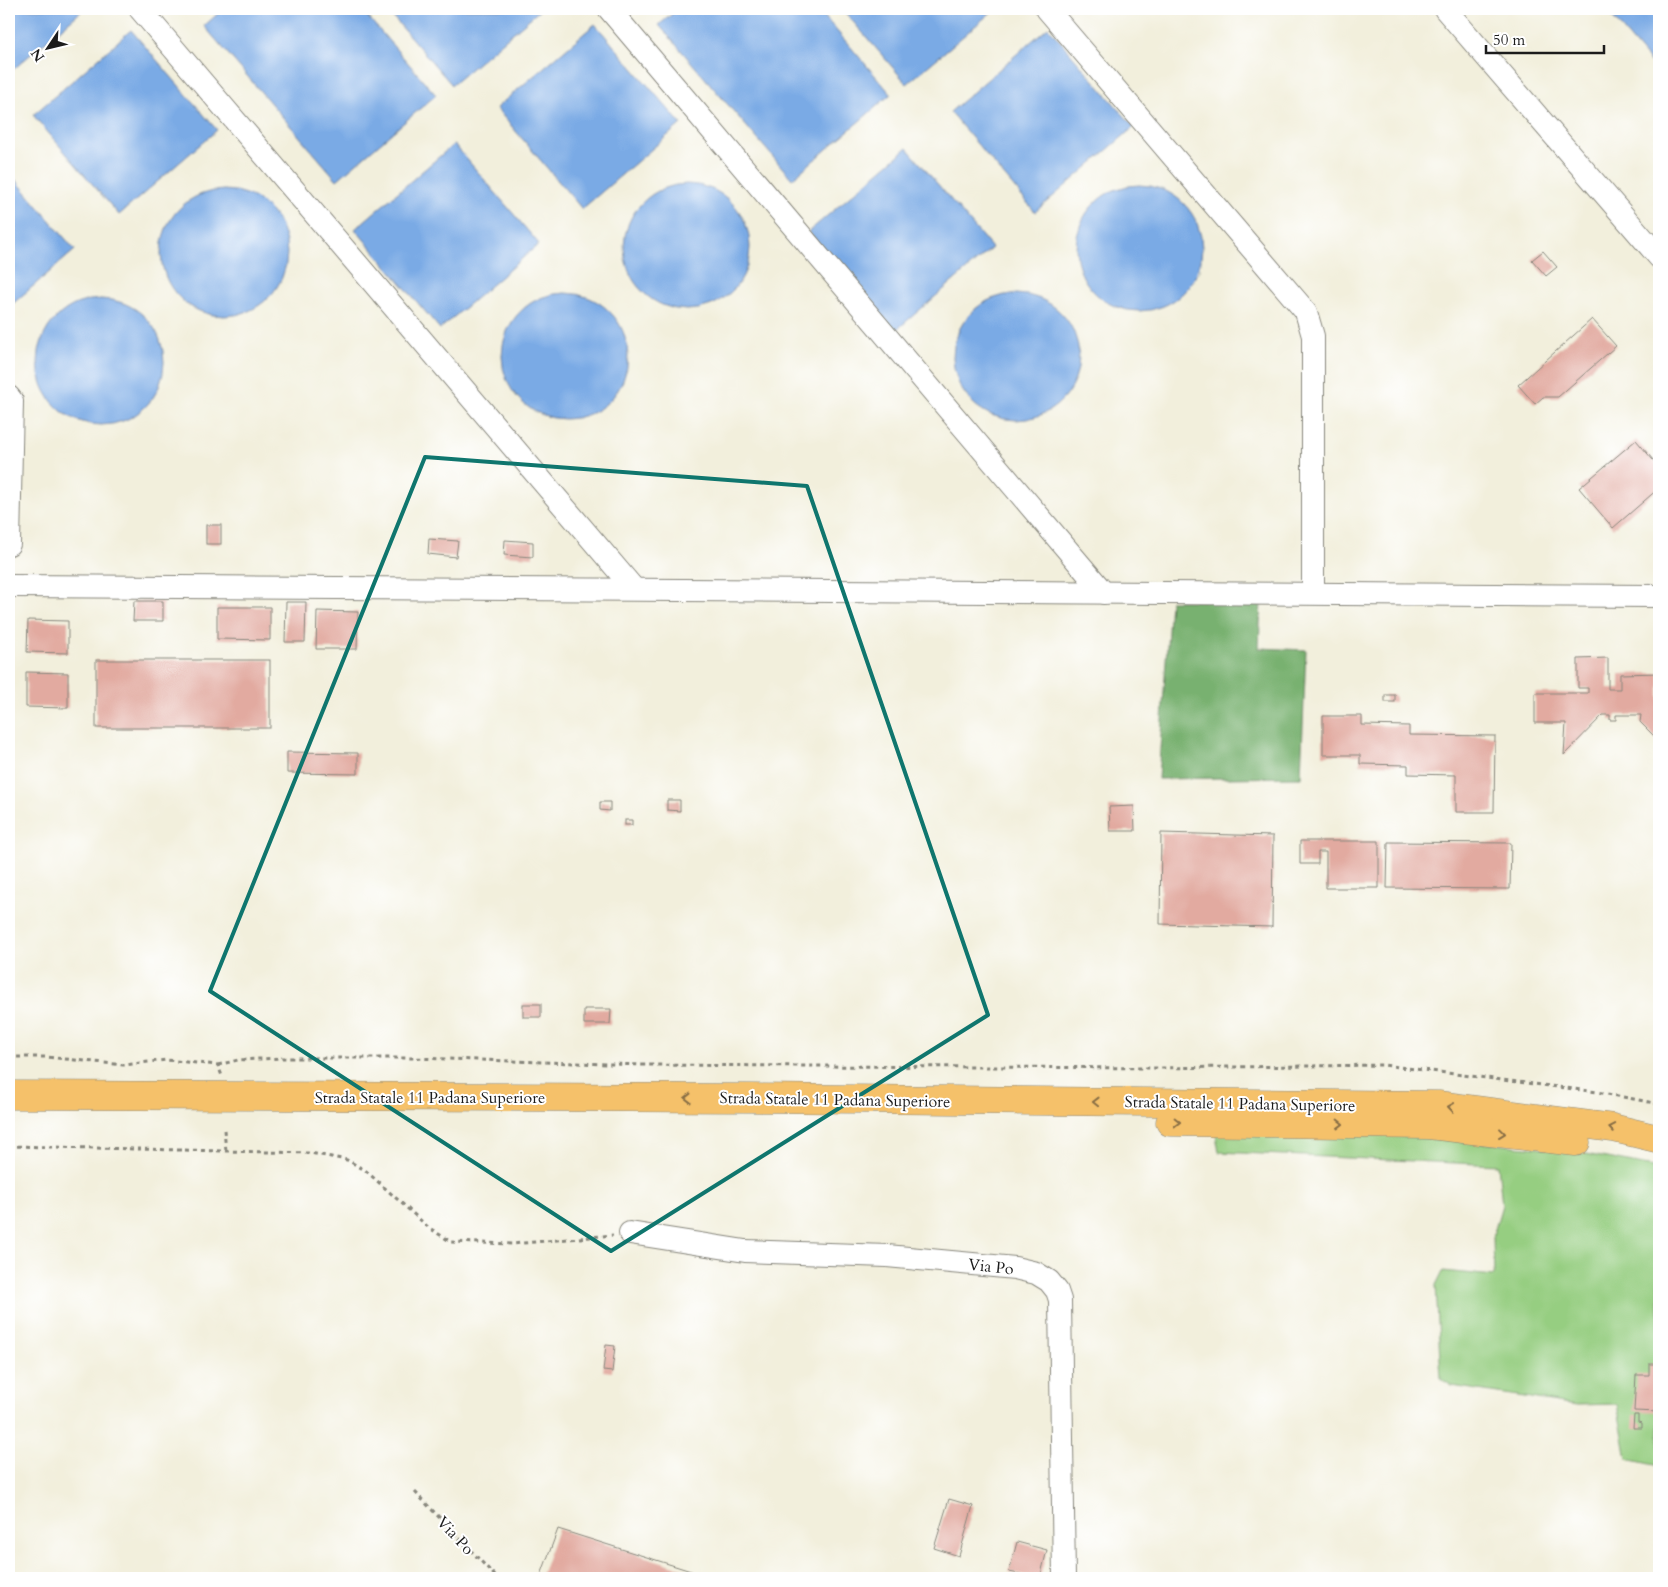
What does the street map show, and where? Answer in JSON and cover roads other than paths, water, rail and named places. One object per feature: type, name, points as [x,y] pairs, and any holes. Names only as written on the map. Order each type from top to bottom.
[{"type":"highway","name":"Strada Statale 11 Padana Superiore","points":[[9,1095],[750,1098],[1438,1105],[1613,1128],[1659,1140]]},
{"type":"highway","name":"Strada Statale 11 Padana Superiore","points":[[9,1112],[749,1116],[1429,1125],[1611,1146],[1659,1158]]},
{"type":"street","points":[[141,9],[634,589]]},
{"type":"street","points":[[609,9],[1104,593]]},
{"type":"street","points":[[1047,9],[1306,312],[1313,336],[1313,593]]},
{"type":"street","points":[[1445,9],[1659,257]]},
{"type":"street","points":[[9,397],[12,401],[9,544]]},
{"type":"street","points":[[9,586],[1659,596]]},
{"type":"street","name":"Via Po","points":[[630,1233],[745,1251],[887,1256],[1015,1268],[1036,1273],[1049,1281],[1057,1291],[1060,1300],[1064,1578]]},
{"type":"water","points":[[9,9],[84,9],[9,73]]},
{"type":"water","points":[[223,9],[361,9],[436,95],[337,180],[204,26]]},
{"type":"water","points":[[386,9],[541,9],[452,85]]},
{"type":"water","points":[[678,9],[818,9],[891,94],[792,179],[659,25]]},
{"type":"water","points":[[842,9],[995,9],[907,84]]},
{"type":"water","points":[[1605,9],[1659,9],[1659,72]]},
{"type":"water","points":[[595,24],[681,124],[582,209],[496,108]]},
{"type":"water","points":[[1048,27],[1134,127],[1035,212],[950,112]]},
{"type":"water","points":[[131,30],[217,130],[119,215],[33,115]]},
{"type":"water","points":[[454,144],[539,244],[440,329],[355,229]]},
{"type":"water","points":[[907,148],[992,248],[894,332],[808,232]]},
{"type":"water","points":[[9,172],[75,250],[9,307]]},
{"type":"water","points":[[687,184],[711,189],[722,194],[732,202],[740,212],[745,223],[750,247],[745,271],[740,282],[732,292],[722,300],[711,305],[687,310],[663,305],[652,300],[642,292],[634,282],[629,271],[624,247],[629,223],[634,212],[642,202],[652,194],[663,189]]},
{"type":"water","points":[[1139,185],[1163,190],[1174,195],[1184,203],[1192,213],[1197,224],[1202,248],[1197,272],[1192,283],[1184,293],[1174,301],[1163,306],[1139,311],[1115,306],[1104,301],[1094,293],[1086,283],[1081,272],[1076,248],[1081,224],[1086,213],[1094,203],[1104,195],[1115,190]]},
{"type":"water","points":[[224,190],[248,195],[259,200],[269,208],[277,218],[282,229],[287,253],[282,277],[277,288],[269,298],[259,306],[248,311],[224,316],[200,311],[189,306],[179,298],[171,288],[166,277],[161,253],[166,229],[171,218],[179,208],[189,200],[200,195]]},
{"type":"water","points":[[565,293],[589,298],[600,303],[610,311],[618,321],[623,332],[628,356],[623,380],[618,391],[610,401],[600,409],[589,414],[565,419],[541,414],[530,409],[520,401],[512,391],[507,380],[502,356],[507,332],[512,321],[520,311],[530,303],[541,298]]},
{"type":"water","points":[[1016,294],[1040,299],[1051,304],[1061,312],[1069,322],[1074,333],[1079,357],[1074,381],[1069,392],[1061,402],[1051,410],[1040,415],[1016,420],[992,415],[981,410],[971,402],[963,392],[958,381],[953,357],[958,333],[963,322],[971,312],[981,304],[992,299]]},
{"type":"water","points":[[101,299],[125,304],[136,309],[146,317],[154,327],[159,338],[164,362],[159,386],[154,397],[146,407],[136,415],[125,420],[101,425],[77,420],[66,415],[56,407],[48,397],[43,386],[38,362],[43,338],[48,327],[56,317],[66,309],[77,304]]}]
